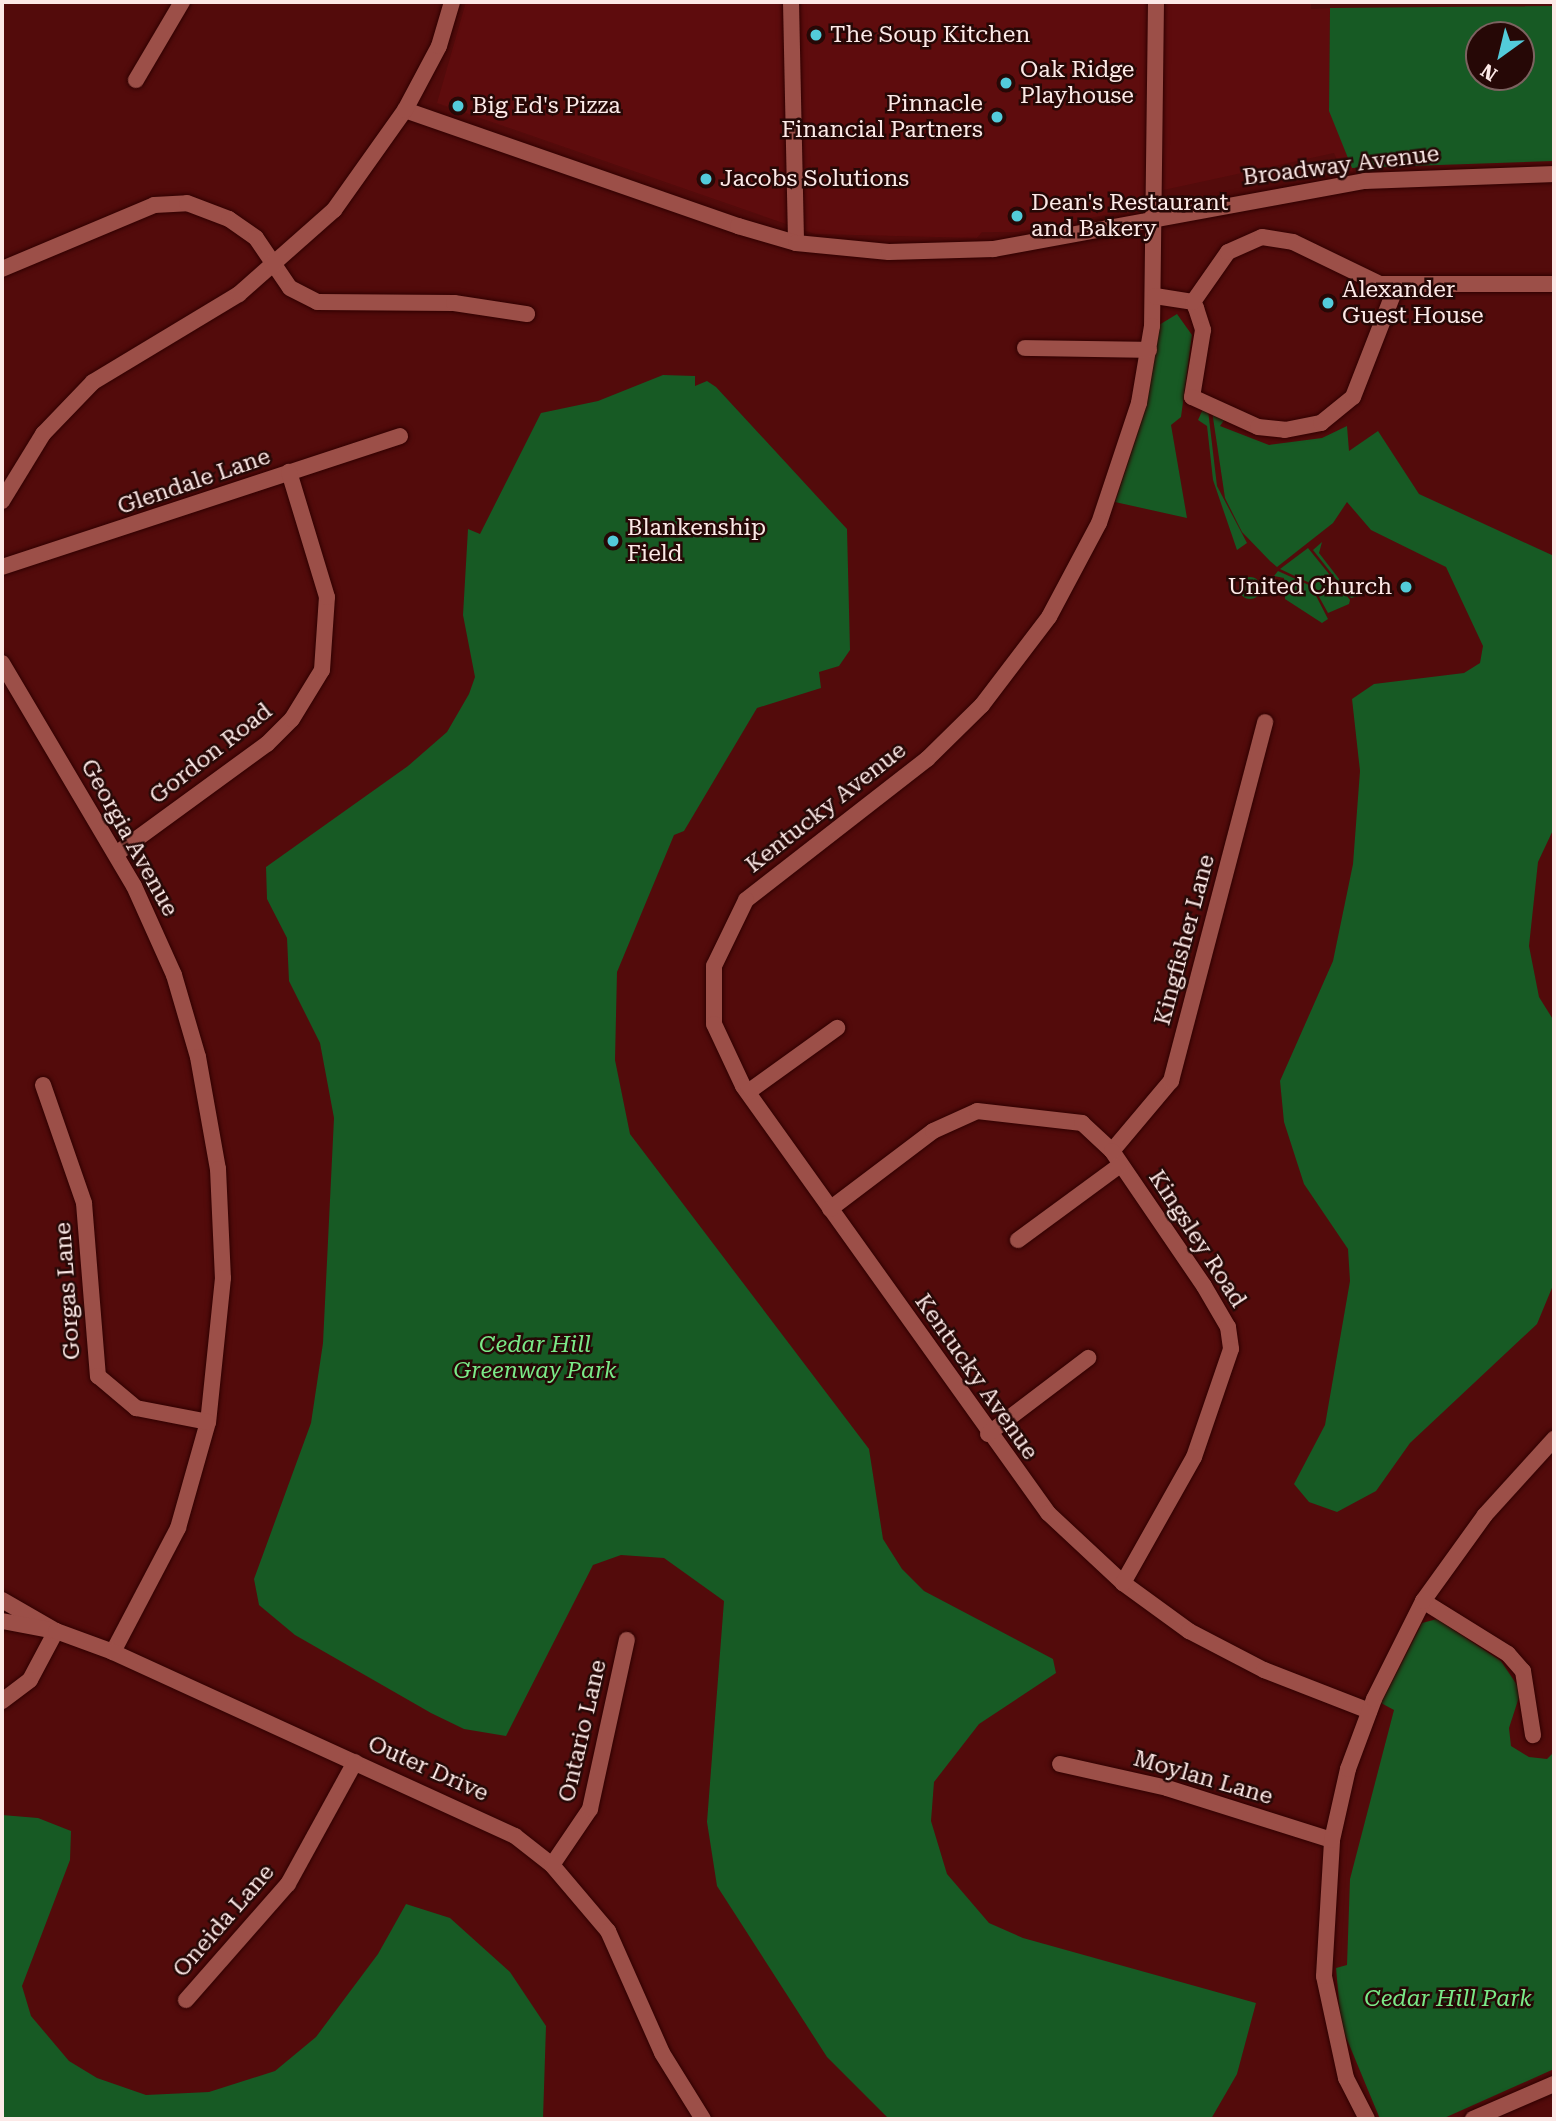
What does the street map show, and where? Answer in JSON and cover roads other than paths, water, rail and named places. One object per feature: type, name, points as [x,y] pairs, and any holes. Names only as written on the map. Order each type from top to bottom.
[{"type":"street","points":[[136,80],[182,2]]},
{"type":"street","points":[[2,501],[43,433],[93,382],[276,267],[334,210],[405,110],[439,46],[452,2]]},
{"type":"street","points":[[791,2],[796,243]]},
{"type":"street","name":"Kentucky Avenue","points":[[1156,2],[1155,296],[1149,350],[1109,499],[1031,644],[927,759],[766,879],[731,922],[712,979],[714,1024],[748,1092],[988,1434],[1040,1503],[1123,1583],[1183,1627],[1250,1664],[1369,1711]]},
{"type":"street","name":"Broadway Avenue","points":[[405,110],[796,243],[961,252],[1365,181],[1554,174]]},
{"type":"street","points":[[2,269],[171,202],[229,219],[256,238],[290,288],[317,302],[454,303],[527,314]]},
{"type":"street","points":[[1193,302],[1228,252],[1262,237],[1293,242],[1380,284],[1430,280],[1554,284]]},
{"type":"street","points":[[1193,302],[1203,330],[1192,397],[1271,431],[1333,416],[1353,397],[1397,284]]},
{"type":"street","points":[[1155,296],[1193,302]]},
{"type":"street","points":[[1025,348],[1149,350]]},
{"type":"street","name":"Glendale Lane","points":[[2,567],[400,436]]},
{"type":"street","name":"Gordon Road","points":[[116,854],[267,744],[292,719],[322,670],[327,597],[289,472]]},
{"type":"street","name":"Georgia Avenue","points":[[2,663],[116,854],[174,975],[214,1144],[223,1278],[208,1422],[178,1528],[113,1653]]},
{"type":"street","name":"Kingfisher Lane","points":[[1018,1240],[1116,1158],[1171,1081],[1265,722]]},
{"type":"street","points":[[748,1092],[837,1028]]},
{"type":"street","name":"Gorgas Lane","points":[[43,1085],[84,1203],[98,1376],[136,1408],[208,1422]]},
{"type":"street","name":"Kingsley Road","points":[[830,1209],[933,1130],[978,1111],[1082,1123],[1116,1158],[1204,1286],[1228,1327],[1231,1349],[1194,1457],[1123,1583]]},
{"type":"street","points":[[988,1434],[1088,1358]]},
{"type":"street","points":[[1367,2119],[1346,2078],[1324,1976],[1332,1840],[1369,1711],[1423,1601],[1485,1514],[1554,1441]]},
{"type":"street","points":[[2,1600],[56,1631],[30,1680],[2,1701]]},
{"type":"street","points":[[1423,1601],[1508,1654],[1523,1671],[1533,1735]]},
{"type":"street","name":"Outer Drive","points":[[2,1621],[56,1631],[113,1653],[479,1815],[552,1865],[613,1940],[663,2053],[703,2119]]},
{"type":"street","name":"Ontario Lane","points":[[552,1865],[590,1809],[627,1640]]},
{"type":"street","name":"Oneida Lane","points":[[186,2000],[295,1873],[355,1762]]},
{"type":"street","name":"Moylan Lane","points":[[1060,1764],[1167,1788],[1332,1840]]},
{"type":"street","points":[[1473,2119],[1554,2084]]},
{"type":"place","name":"The Soup Kitchen","points":[[816,35]]},
{"type":"place","name":"Oak Ridge Playhouse","points":[[1006,83]]},
{"type":"place","name":"Big Ed's Pizza","points":[[458,106]]},
{"type":"place","name":"Pinnacle Financial Partners","points":[[997,117]]},
{"type":"place","name":"Jacobs Solutions","points":[[706,179]]},
{"type":"place","name":"Dean's Restaurant and Bakery","points":[[1017,216]]},
{"type":"place","name":"Alexander Guest House","points":[[1328,303]]},
{"type":"place","name":"Blankenship Field","points":[[613,541]]},
{"type":"place","name":"United Church","points":[[1406,587]]},
{"type":"park label","name":"Cedar Hill Greenway Park","points":[[535,1358]]},
{"type":"park label","name":"Cedar Hill Park","points":[[1448,1999]]}]
